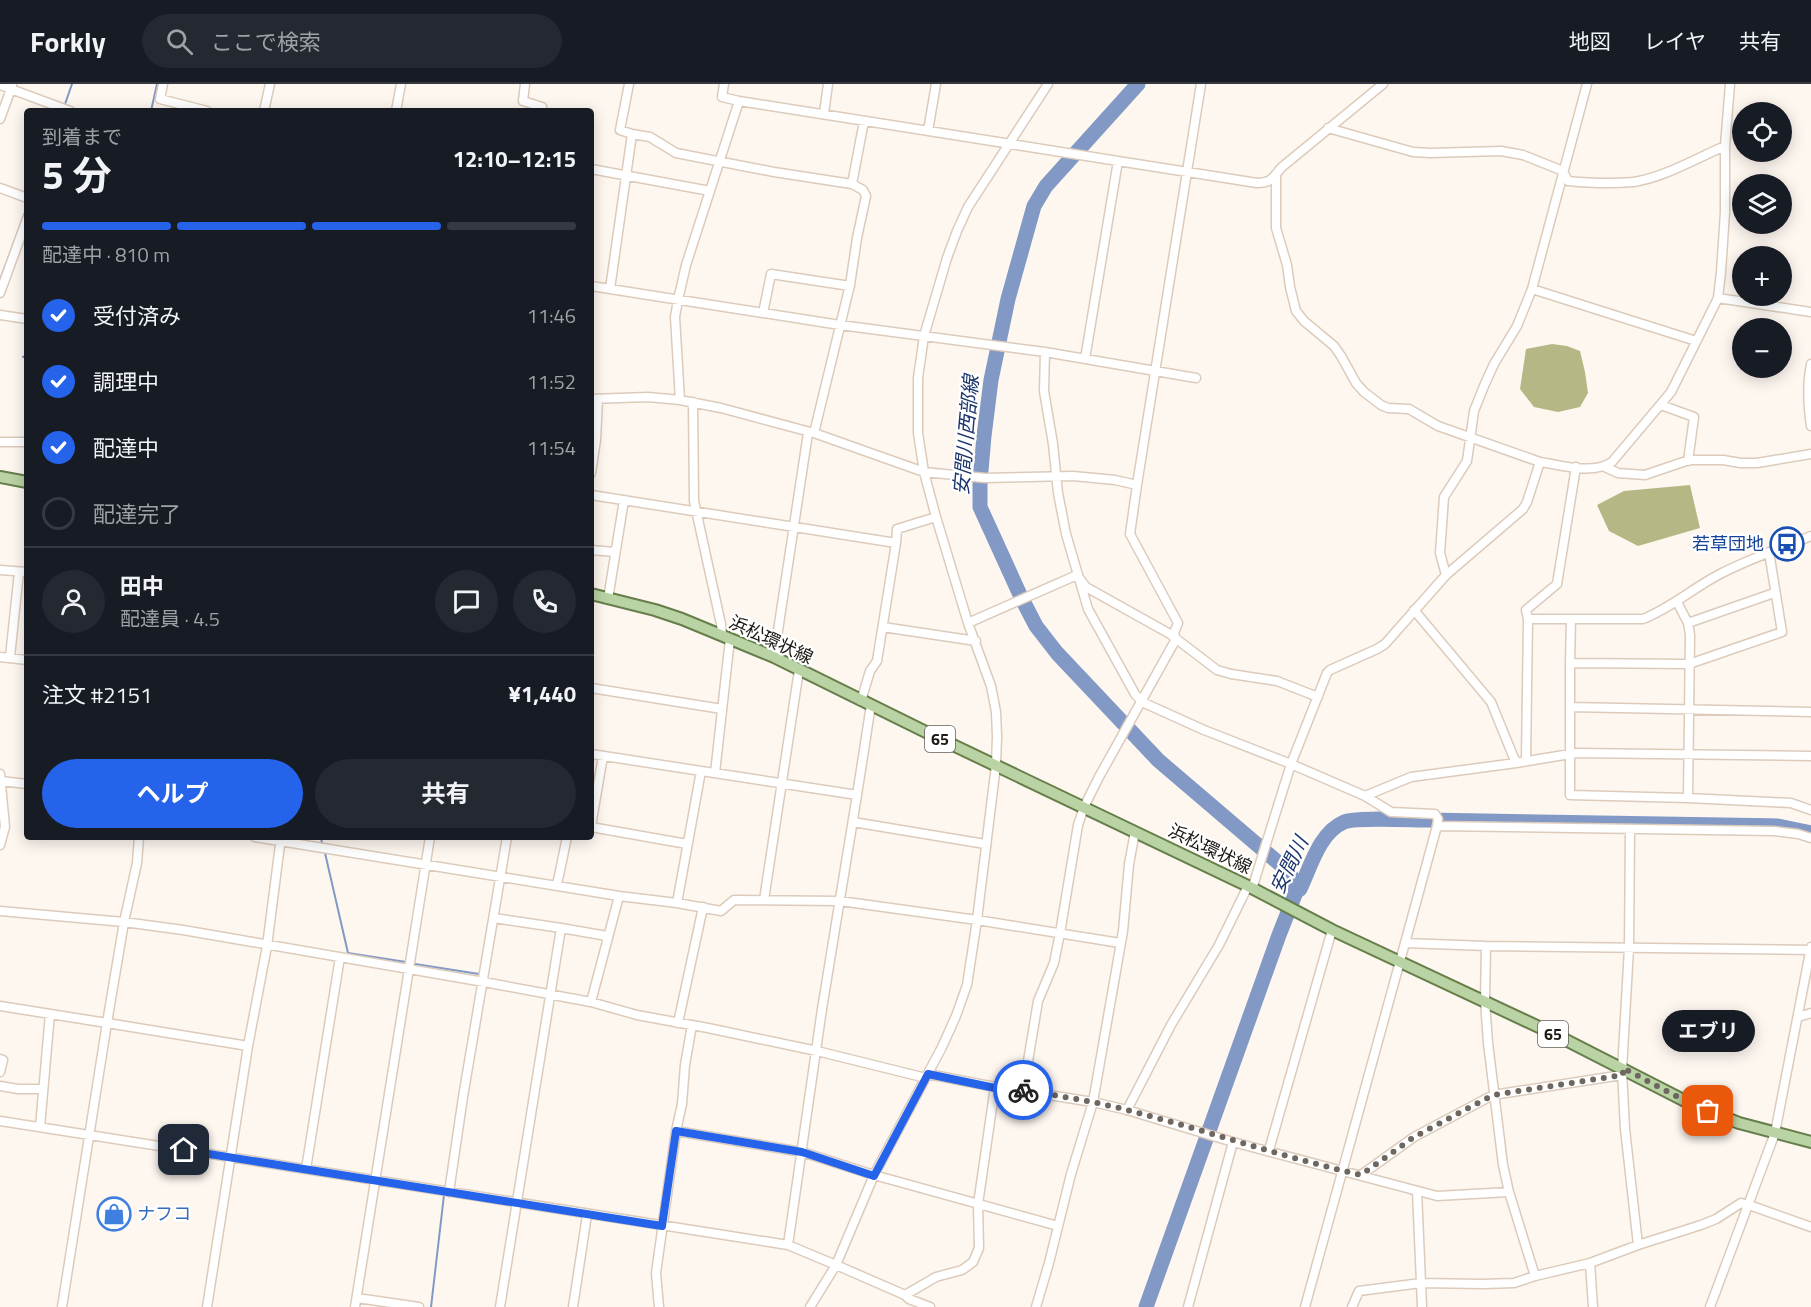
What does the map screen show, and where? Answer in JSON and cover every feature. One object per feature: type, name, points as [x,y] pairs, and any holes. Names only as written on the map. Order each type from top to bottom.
[{"type":"main road","points":[[0,477],[24,481]]},
{"type":"main road","name":"浜松環状線","points":[[594,595],[655,610],[774,657],[1250,887],[1332,930],[1485,1001],[1693,1105],[1739,1123],[1811,1142]]},
{"type":"street","points":[[163,84],[160,99],[195,108]]},
{"type":"street","points":[[265,108],[270,84]]},
{"type":"street","points":[[397,108],[401,84]]},
{"type":"street","points":[[525,84],[523,102],[542,106],[542,108]]},
{"type":"street","points":[[629,84],[620,130],[650,137],[676,153],[852,184],[863,190],[866,196],[850,286],[811,433],[774,657]]},
{"type":"street","points":[[724,84],[722,97],[739,102],[1257,183],[1267,183],[1271,180],[1383,84]]},
{"type":"street","points":[[824,114],[828,84]]},
{"type":"street","points":[[928,131],[936,84]]},
{"type":"street","points":[[810,1307],[836,1265],[874,1176],[927,1076],[956,1016],[967,985],[996,765],[996,712],[991,686],[968,623],[924,472],[916,401],[921,348],[957,231],[968,207],[1048,84]]},
{"type":"street","points":[[1023,1090],[1038,1001],[1054,963],[1078,825],[1084,807],[1176,639],[1174,633],[1178,623],[1130,534],[1201,84]]},
{"type":"street","points":[[1446,575],[1440,553],[1444,497],[1464,469],[1474,411],[1494,364],[1517,326],[1532,289],[1587,84]]},
{"type":"street","points":[[1276,174],[1276,228],[1287,265],[1296,311],[1304,321],[1334,346],[1364,392],[1388,408],[1409,409],[1430,423],[1540,462],[1595,469],[1605,467],[1612,462],[1671,392],[1718,298],[1725,212],[1725,146],[1730,84]]},
{"type":"street","points":[[0,85],[12,86],[63,108]]},
{"type":"street","points":[[0,119],[12,86]]},
{"type":"street","points":[[681,399],[675,317],[678,300],[686,265],[739,102]]},
{"type":"street","points":[[852,184],[864,121]]},
{"type":"street","points":[[1328,129],[1413,152],[1501,151],[1523,155],[1563,171],[1568,181],[1609,183],[1635,181],[1659,175],[1725,146]]},
{"type":"street","points":[[610,289],[632,134]]},
{"type":"street","points":[[1085,359],[1118,161]]},
{"type":"street","points":[[594,170],[710,191]]},
{"type":"street","points":[[0,188],[24,197]]},
{"type":"street","points":[[0,293],[24,227]]},
{"type":"street","points":[[763,313],[771,274],[850,286]]},
{"type":"street","points":[[594,286],[840,325],[1045,352],[1197,378]]},
{"type":"street","points":[[1532,289],[1696,341]]},
{"type":"street","points":[[1718,298],[1811,312]]},
{"type":"street","points":[[0,315],[24,319]]},
{"type":"street","points":[[1045,352],[1044,391],[1056,477],[1062,514],[1077,574],[1088,609],[1135,694],[1142,702],[1365,796],[1391,812],[1435,814],[1437,823],[1305,1307]]},
{"type":"street","points":[[1811,364],[1809,401],[1811,426]]},
{"type":"street","points":[[594,453],[596,440],[594,399],[648,397],[681,399],[746,413],[924,472],[985,478],[1094,477],[1137,485]]},
{"type":"street","points":[[693,402],[694,501],[721,624],[726,637],[722,709],[715,773]]},
{"type":"street","points":[[1660,405],[1694,417],[1688,461]]},
{"type":"street","points":[[0,442],[24,442]]},
{"type":"street","points":[[1605,467],[1618,473],[1645,475],[1688,461],[1723,460],[1757,463],[1811,454]]},
{"type":"street","points":[[1127,1110],[1171,1025],[1219,945],[1250,887],[1291,764],[1330,670],[1385,644],[1446,575],[1523,509],[1540,462]]},
{"type":"street","points":[[1526,760],[1528,619],[1526,610],[1557,584],[1576,467]]},
{"type":"street","points":[[594,495],[896,543]]},
{"type":"street","points":[[608,599],[624,500]]},
{"type":"street","points":[[788,1245],[857,795],[870,671],[877,661],[897,529],[936,517]]},
{"type":"street","points":[[1528,619],[1643,619],[1677,602],[1718,575],[1811,536]]},
{"type":"street","points":[[594,550],[615,552]]},
{"type":"street","points":[[1570,663],[1689,664],[1782,632],[1769,552]]},
{"type":"street","points":[[0,570],[23,572],[10,657]]},
{"type":"street","points":[[968,623],[1077,574]]},
{"type":"street","points":[[1077,574],[1086,587],[1176,639],[1217,670],[1278,681],[1318,697]]},
{"type":"street","points":[[1688,623],[1774,593]]},
{"type":"street","points":[[1677,602],[1688,623],[1690,635],[1688,798]]},
{"type":"street","points":[[1414,610],[1491,702],[1516,763]]},
{"type":"street","points":[[1571,619],[1570,795],[1791,803],[1811,810]]},
{"type":"street","points":[[883,627],[976,641]]},
{"type":"street","points":[[0,657],[24,659]]},
{"type":"street","points":[[764,900],[799,670]]},
{"type":"street","points":[[594,688],[722,709]]},
{"type":"street","points":[[1570,707],[1811,712]]},
{"type":"street","points":[[594,754],[857,795]]},
{"type":"street","points":[[1365,796],[1411,777],[1570,754],[1811,756]]},
{"type":"street","points":[[594,809],[603,756]]},
{"type":"street","points":[[677,903],[701,771]]},
{"type":"street","points":[[0,845],[5,827],[0,777],[24,783]]},
{"type":"street","points":[[853,822],[985,844]]},
{"type":"street","points":[[1437,823],[1774,831],[1811,838]]},
{"type":"street","points":[[594,828],[687,844]]},
{"type":"street","points":[[1630,829],[1629,948],[1623,1072],[1625,1129],[1638,1245]]},
{"type":"street","points":[[1036,1307],[1093,1102],[1123,930],[1129,864],[1135,832]]},
{"type":"street","points":[[63,1307],[107,1023],[124,922],[137,863],[139,840]]},
{"type":"street","points":[[207,1307],[248,1046],[267,945],[281,840]]},
{"type":"street","points":[[287,840],[426,865],[722,911],[734,900],[840,900],[1120,943]]},
{"type":"street","points":[[419,1307],[356,1302],[430,840]]},
{"type":"street","points":[[449,1192],[507,840]]},
{"type":"street","points":[[557,885],[566,840]]},
{"type":"street","points":[[591,1002],[618,896]]},
{"type":"street","points":[[678,1023],[703,907]]},
{"type":"street","points":[[0,911],[124,922],[183,930],[591,1002],[927,1076],[1093,1102],[1437,1197],[1509,1192]]},
{"type":"street","points":[[494,918],[607,936]]},
{"type":"street","points":[[500,1307],[561,928]]},
{"type":"street","points":[[1269,1150],[1332,930]]},
{"type":"street","points":[[1405,942],[1486,946],[1811,949],[1775,1133],[1710,1307]]},
{"type":"street","points":[[1486,946],[1485,1001],[1493,1095],[1503,1165],[1535,1276]]},
{"type":"street","points":[[306,1169],[340,957]]},
{"type":"street","points":[[0,1005],[248,1046]]},
{"type":"street","points":[[1798,1017],[1811,1013]]},
{"type":"street","points":[[40,1127],[50,1014]]},
{"type":"street","points":[[659,1307],[656,1273],[692,1025]]},
{"type":"street","points":[[0,1059],[3,1060],[0,1072]]},
{"type":"street","points":[[1361,1175],[1414,1137],[1493,1095],[1623,1072]]},
{"type":"street","points":[[0,1086],[43,1089]]},
{"type":"street","points":[[908,1300],[936,1277],[962,1270],[973,1263],[979,1248],[978,1204],[995,1088]]},
{"type":"street","points":[[0,1121],[788,1245],[836,1265],[908,1300],[930,1307]]},
{"type":"street","points":[[676,1131],[802,1152],[874,1176],[1058,1227]]},
{"type":"street","points":[[1188,1307],[1233,1142]]},
{"type":"street","points":[[1417,1191],[1422,1307]]},
{"type":"street","points":[[1352,1307],[1359,1291],[1421,1283],[1514,1283],[1590,1263],[1701,1225],[1716,1219],[1741,1203],[1811,1227]]},
{"type":"street","points":[[573,1307],[587,1215]]},
{"type":"street","points":[[1590,1263],[1593,1307]]},
{"type":"green space","points":[[1552,344],[1580,351],[1588,393],[1580,407],[1558,412],[1534,407],[1520,389],[1526,349]]},
{"type":"green space","points":[[1690,485],[1700,528],[1638,546],[1609,531],[1597,505],[1624,491]]},
{"type":"waterway","points":[[64,107],[72,84]]},
{"type":"waterway","points":[[152,108],[157,84]]},
{"type":"waterway","name":"安間川西部線","points":[[1138,84],[1046,186],[1034,206],[1008,299],[991,380],[980,482],[980,507],[1036,626],[1057,653],[1158,760],[1288,871],[1293,879],[1296,892]]},
{"type":"waterway","points":[[0,280],[24,215]]},
{"type":"waterway","name":"安間川","points":[[1146,1307],[1279,935],[1296,892],[1300,889],[1317,851],[1335,827],[1350,820],[1384,819],[1778,826],[1811,833]]},
{"type":"waterway","points":[[321,840],[322,844]]},
{"type":"waterway","points":[[325,853],[348,953],[406,962]]},
{"type":"waterway","points":[[415,964],[479,974]]},
{"type":"waterway","points":[[431,1307],[444,1195]]},
{"type":"way so far","points":[[1023,1090],[1127,1110],[1233,1142],[1361,1175],[1414,1137],[1493,1095],[1623,1075],[1623,1068],[1708,1111]]},
{"type":"place","name":"若草団地","points":[[1787,544]]},
{"type":"place","name":"エブリ","points":[[1708,1111]]},
{"type":"place","name":"ナフコ","points":[[114,1214]]},
{"type":"route","points":[[184,1150],[662,1226],[676,1131],[802,1152],[874,1176],[928,1074],[995,1088],[1023,1090]]}]
